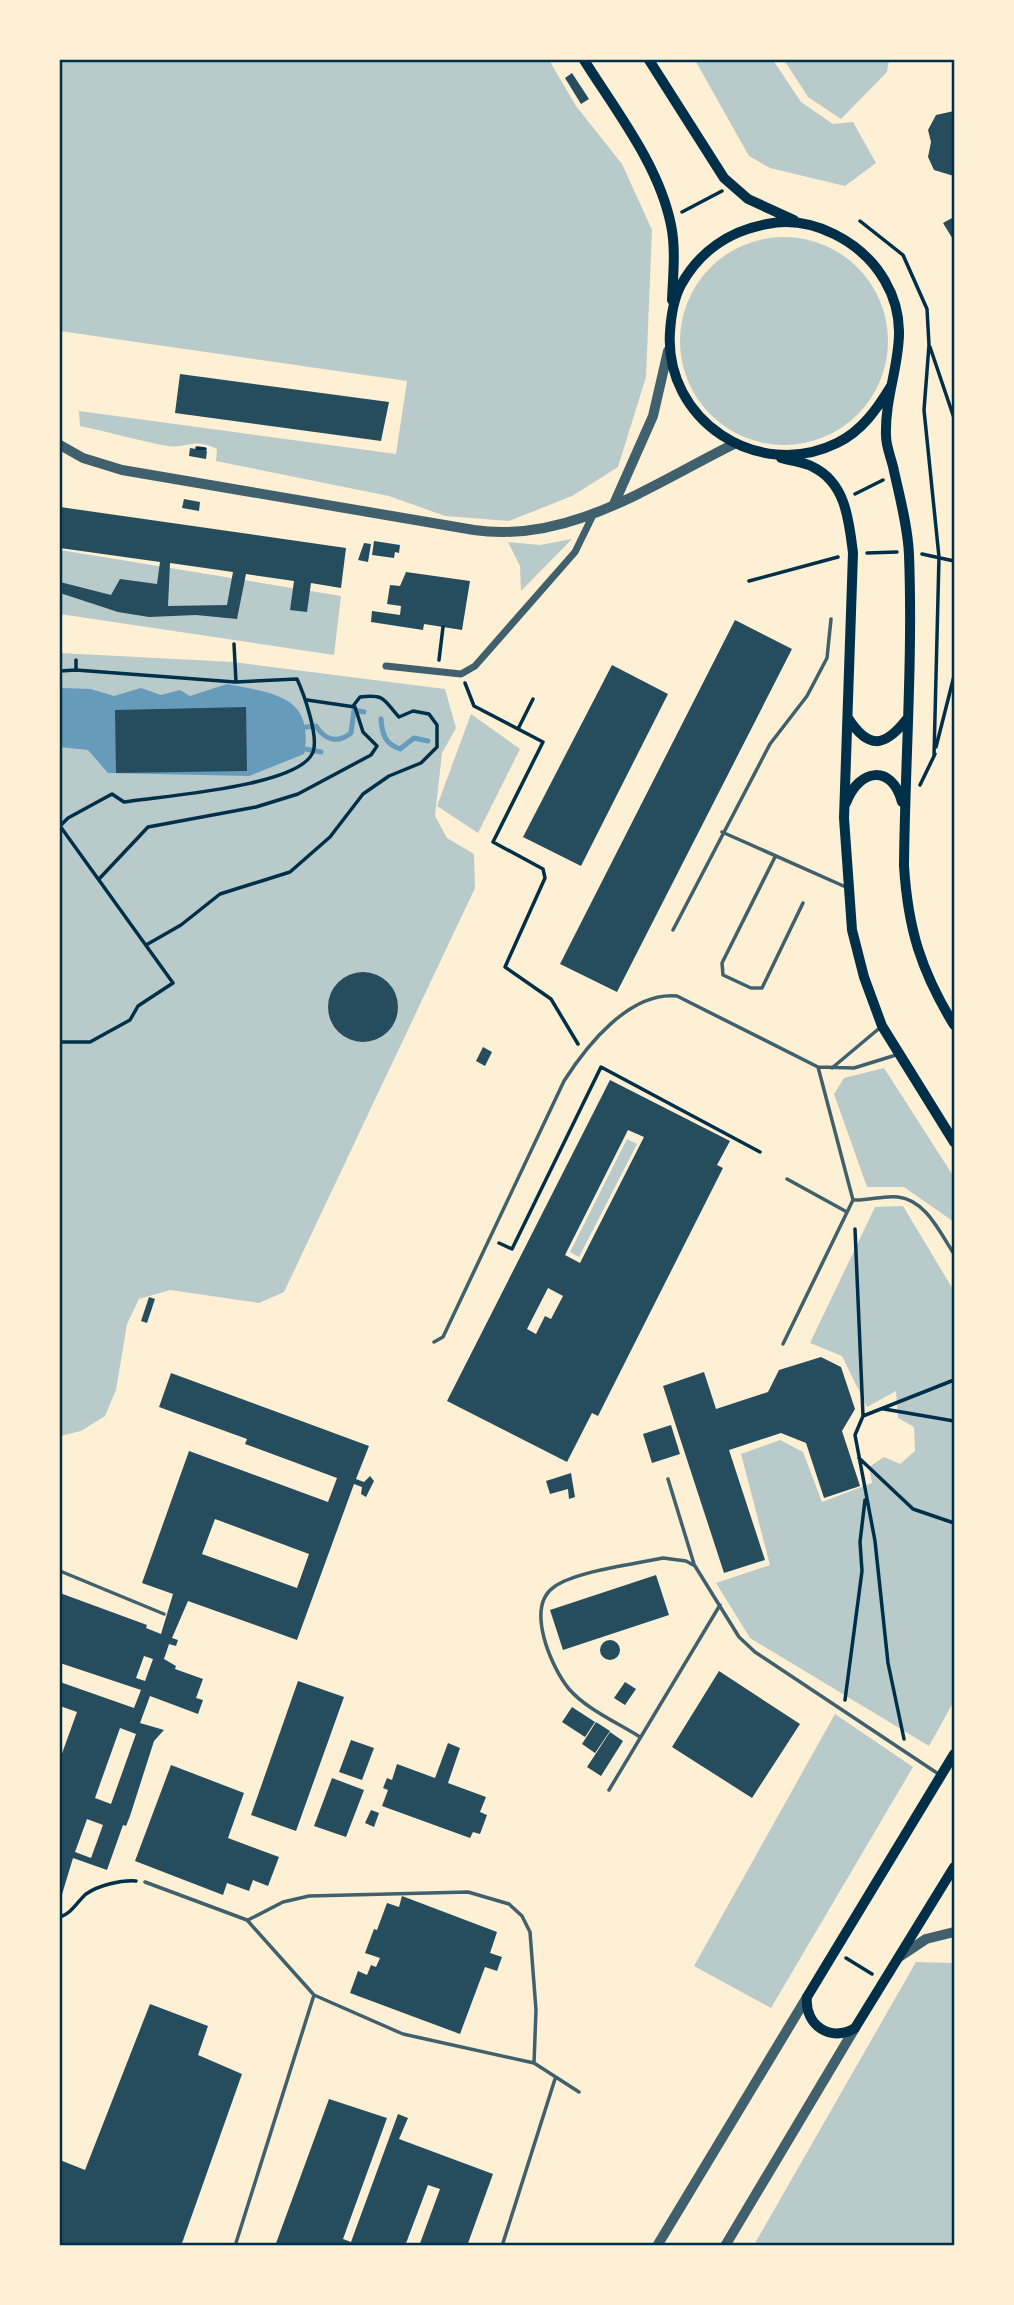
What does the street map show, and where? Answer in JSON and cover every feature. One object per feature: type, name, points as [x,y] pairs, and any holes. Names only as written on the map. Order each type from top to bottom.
[{"type":"main road","points":[[584,60],[652,173],[669,219],[674,253],[668,351],[683,396],[714,432],[734,444],[814,467],[831,482],[844,500],[853,553],[844,809],[852,930],[863,977],[882,1026],[952,1137]]},
{"type":"main road","points":[[649,60],[705,150],[733,186],[748,199],[800,223],[834,233],[864,253],[886,282],[898,316],[900,352],[891,386],[886,437],[909,552],[905,815],[908,919],[920,961],[954,1025]]},
{"type":"main road","points":[[671,311],[692,267],[709,249],[752,226],[776,222],[800,223]]},
{"type":"main road","points":[[761,453],[788,456],[813,452],[838,443],[868,418],[891,386]]},
{"type":"main road","points":[[848,718],[864,738],[880,741],[895,734],[907,719]]},
{"type":"main road","points":[[844,809],[854,786],[863,778],[874,774],[886,777],[896,785],[905,815]]},
{"type":"main road","points":[[954,1755],[807,1997],[809,2015],[821,2029],[838,2034],[855,2028],[954,1867]]},
{"type":"street","points":[[614,505],[653,416],[668,351]]},
{"type":"street","points":[[60,445],[83,458],[122,470],[495,533],[537,531],[594,513],[734,444]]},
{"type":"street","points":[[386,666],[461,674],[488,654],[575,552],[594,513]]},
{"type":"street","points":[[895,1959],[926,1939],[954,1932]]},
{"type":"street","points":[[657,2245],[807,1997]]},
{"type":"street","points":[[725,2245],[855,2028]]},
{"type":"lane","points":[[673,930],[770,744],[807,696],[827,658],[831,619]]},
{"type":"lane","points":[[722,832],[775,858],[848,888]]},
{"type":"lane","points":[[775,858],[722,963],[723,975],[751,988],[762,988],[803,903]]},
{"type":"lane","points":[[433,1342],[443,1337],[564,1081],[583,1052],[618,1019],[663,994],[689,1000],[818,1067],[871,1064],[898,1055]]},
{"type":"lane","points":[[832,1068],[882,1026]]},
{"type":"lane","points":[[783,1344],[853,1200],[818,1067]]},
{"type":"lane","points":[[787,1179],[848,1212]]},
{"type":"lane","points":[[853,1200],[897,1197],[910,1200],[925,1210],[954,1254]]},
{"type":"lane","points":[[668,1479],[695,1566],[739,1637],[755,1652],[942,1776]]},
{"type":"lane","points":[[640,1737],[570,1690],[558,1672],[546,1640],[542,1601],[548,1592],[566,1580],[651,1560],[675,1559],[695,1566]]},
{"type":"lane","points":[[60,1571],[164,1614]]},
{"type":"lane","points":[[609,1790],[720,1605]]},
{"type":"lane","points":[[145,1882],[247,1920],[314,1995],[403,2034],[534,2063],[579,2092]]},
{"type":"lane","points":[[247,1920],[283,1902],[310,1896],[468,1892],[509,1904],[522,1916],[530,1932],[536,2010],[534,2063]]},
{"type":"lane","points":[[234,2245],[314,1995]]},
{"type":"lane","points":[[502,2245],[555,2079]]},
{"type":"path","points":[[669,219],[733,186]]},
{"type":"path","points":[[860,221],[903,255],[927,309],[929,345],[925,410],[939,557],[934,756]]},
{"type":"path","points":[[929,345],[954,418]]},
{"type":"path","points":[[197,447],[205,449]]},
{"type":"path","points":[[844,500],[895,474]]},
{"type":"path","points":[[749,581],[853,553],[909,552],[954,561]]},
{"type":"path","points":[[438,673],[443,627]]},
{"type":"path","points":[[234,644],[236,682]]},
{"type":"path","points":[[76,660],[76,670]]},
{"type":"path","points":[[60,671],[236,682],[297,679],[307,700],[314,751],[304,765],[265,782],[124,802],[112,794],[68,818],[60,826],[173,983],[138,1006],[130,1020],[90,1042],[60,1042]]},
{"type":"path","points":[[461,674],[474,706],[542,742],[493,842],[543,869],[545,878],[505,967],[551,999],[583,1052]]},
{"type":"path","points":[[916,792],[934,756],[954,676]]},
{"type":"path","points":[[146,945],[181,925],[220,894],[290,873],[330,837],[363,794],[389,776],[421,763],[437,747],[437,725],[429,714],[413,711],[399,717],[385,698],[376,695],[360,697],[354,707]]},
{"type":"path","points":[[518,729],[533,699]]},
{"type":"path","points":[[307,700],[354,707]]},
{"type":"path","points":[[99,878],[148,827],[256,807],[298,794],[371,755],[377,746],[363,732],[354,707]]},
{"type":"path","points":[[489,1238],[512,1249],[601,1067],[760,1152]]},
{"type":"path","points":[[855,1229],[863,1416],[855,1435],[874,1541],[888,1663],[907,1752]]},
{"type":"path","points":[[863,1416],[954,1380]]},
{"type":"path","points":[[882,1409],[954,1421]]},
{"type":"path","points":[[858,1457],[913,1509],[954,1523]]},
{"type":"path","points":[[844,1710],[862,1571],[860,1542],[865,1494]]},
{"type":"path","points":[[60,1917],[87,1893],[123,1880],[145,1882]]},
{"type":"path","points":[[835,1952],[883,1981]]},
{"type":"shaded area","points":[[60,60],[549,60],[576,106],[622,164],[652,230],[646,377],[618,467],[572,496],[509,521],[445,516],[389,496],[216,461],[217,449],[201,444],[168,446],[80,426],[79,411],[396,454],[407,381],[60,331]]},
{"type":"shaded area","points":[[695,60],[773,60],[801,102],[833,124],[853,122],[876,163],[845,186],[770,168],[749,156]]},
{"type":"shaded area","points":[[784,60],[889,60],[887,72],[841,119],[808,97]]},
{"type":"shaded area","points":[[784,237],[824,245],[842,254],[858,267],[871,283],[880,301],[888,341],[880,381],[871,399],[858,415],[842,428],[824,437],[784,445],[744,437],[726,428],[710,415],[697,399],[688,381],[680,341],[688,301],[697,283],[710,267],[726,254],[744,245]]},
{"type":"shaded area","points":[[572,539],[521,591],[520,566],[508,542],[540,545]]},
{"type":"shaded area","points":[[60,550],[341,596],[334,655],[60,614]]},
{"type":"shaded area","points":[[60,653],[233,662],[445,689],[456,728],[442,753],[435,816],[447,838],[474,854],[475,888],[284,1292],[259,1303],[170,1290],[139,1299],[127,1324],[116,1390],[105,1416],[81,1431],[60,1436]]},
{"type":"shaded area","points":[[471,714],[520,749],[478,833],[437,806]]},
{"type":"shaded area","points":[[884,1068],[954,1177],[954,1222],[904,1187],[867,1187],[834,1094],[844,1078]]},
{"type":"shaded area","points":[[627,1139],[637,1144],[579,1257],[570,1252]]},
{"type":"shaded area","points":[[903,1206],[954,1291],[954,1701],[929,1746],[750,1638],[716,1583],[770,1565],[741,1454],[780,1440],[803,1452],[822,1502],[872,1483],[869,1467],[884,1457],[900,1464],[915,1451],[914,1427],[898,1418],[896,1391],[867,1407],[842,1356],[810,1343],[875,1207]]},
{"type":"shaded area","points":[[835,1714],[913,1767],[771,2008],[694,1966]]},
{"type":"shaded area","points":[[916,1962],[954,1963],[954,2245],[754,2245]]},
{"type":"water","points":[[227,684],[260,690],[286,700],[296,708],[303,719],[306,734],[304,754],[249,776],[108,773],[88,750],[60,747],[60,688],[91,689],[114,696],[141,688],[161,695],[180,690],[190,696]]},
{"type":"building","points":[[572,73],[589,99],[581,104],[565,78]]},
{"type":"building","points":[[954,111],[954,176],[934,170],[928,157],[931,142],[928,130],[936,115]]},
{"type":"building","points":[[954,217],[954,241],[943,223]]},
{"type":"building","points":[[180,374],[389,402],[381,441],[175,413]]},
{"type":"building","points":[[190,448],[207,451],[206,459],[189,456]]},
{"type":"building","points":[[184,499],[200,502],[199,511],[182,508]]},
{"type":"building","points":[[60,507],[346,548],[341,588],[311,583],[307,612],[290,610],[294,581],[246,574],[237,619],[196,615],[149,617],[118,612],[60,593],[60,582],[111,595],[120,579],[157,584],[160,562],[60,548]],"holes":[[[170,563],[233,572],[227,605],[168,606]]]},
{"type":"building","points":[[374,541],[400,545],[399,553],[395,552],[394,558],[372,555]]},
{"type":"building","points":[[364,543],[371,544],[368,562],[358,560]]},
{"type":"building","points":[[406,572],[470,581],[462,630],[424,624],[423,630],[371,622],[372,611],[400,615],[401,606],[387,604],[390,585],[400,586]]},
{"type":"building","points":[[735,620],[792,649],[617,992],[560,964]]},
{"type":"building","points":[[612,665],[668,694],[581,866],[523,837]]},
{"type":"building","points":[[246,707],[247,771],[116,773],[115,710]]},
{"type":"building","points":[[363,972],[388,982],[398,1007],[388,1032],[363,1042],[338,1032],[328,1007],[338,982]]},
{"type":"building","points":[[483,1047],[492,1052],[485,1066],[476,1061]]},
{"type":"building","points":[[610,1080],[730,1141],[717,1165],[723,1168],[598,1416],[592,1413],[567,1462],[447,1401]],"holes":[[[628,1130],[644,1137],[580,1263],[565,1255]],[[548,1288],[563,1296],[551,1319],[545,1316],[536,1334],[527,1329]]]},
{"type":"building","points":[[149,1297],[155,1299],[147,1323],[141,1321]]},
{"type":"building","points":[[821,1357],[841,1367],[855,1409],[842,1431],[860,1486],[824,1498],[806,1443],[781,1433],[729,1450],[765,1560],[724,1573],[663,1386],[704,1372],[716,1409],[768,1392],[779,1370]]},
{"type":"building","points":[[171,1373],[369,1446],[356,1479],[364,1482],[370,1476],[374,1481],[366,1497],[361,1494],[362,1487],[354,1484],[297,1640],[188,1601],[172,1638],[178,1640],[176,1646],[169,1644],[164,1659],[176,1666],[175,1669],[203,1679],[196,1698],[203,1700],[198,1714],[150,1696],[140,1723],[164,1730],[154,1741],[130,1816],[126,1826],[123,1825],[107,1870],[73,1858],[60,1901],[60,1759],[77,1712],[60,1706],[60,1682],[134,1708],[141,1690],[60,1663],[60,1593],[147,1625],[146,1628],[161,1634],[173,1594],[142,1583],[189,1451],[328,1502],[337,1478],[245,1444],[247,1439],[159,1407]],"holes":[[[215,1519],[309,1554],[297,1588],[202,1554]],[[144,1656],[153,1659],[145,1681],[136,1678]],[[120,1728],[136,1734],[111,1804],[95,1798]],[[87,1819],[103,1825],[91,1858],[75,1852]]]},
{"type":"building","points":[[671,1425],[680,1454],[652,1463],[643,1434]]},
{"type":"building","points":[[571,1473],[575,1497],[569,1499],[568,1489],[550,1494],[546,1481]]},
{"type":"building","points":[[656,1575],[669,1615],[563,1650],[550,1610]]},
{"type":"building","points":[[610,1640],[617,1643],[620,1650],[617,1657],[610,1660],[603,1657],[600,1650],[603,1643]]},
{"type":"building","points":[[719,1671],[800,1724],[752,1798],[672,1747]]},
{"type":"building","points":[[298,1681],[344,1697],[296,1831],[251,1815]]},
{"type":"building","points":[[625,1682],[636,1689],[625,1705],[614,1698]]},
{"type":"building","points":[[572,1707],[595,1722],[585,1737],[562,1722]]},
{"type":"building","points":[[596,1722],[610,1731],[595,1753],[582,1744]]},
{"type":"building","points":[[610,1732],[623,1741],[601,1776],[587,1767]]},
{"type":"building","points":[[351,1740],[374,1748],[362,1780],[339,1772]]},
{"type":"building","points":[[448,1743],[460,1748],[448,1783],[486,1797],[480,1812],[487,1815],[480,1834],[473,1832],[470,1838],[382,1806],[388,1790],[383,1788],[387,1778],[392,1780],[397,1764],[435,1778]]},
{"type":"building","points":[[171,1765],[244,1793],[228,1838],[279,1857],[268,1886],[253,1880],[249,1891],[227,1883],[223,1895],[135,1861]]},
{"type":"building","points":[[332,1778],[364,1790],[346,1837],[314,1826]]},
{"type":"building","points":[[371,1810],[379,1813],[374,1827],[365,1823]]},
{"type":"building","points":[[402,1896],[497,1932],[490,1953],[502,1957],[497,1971],[485,1967],[460,2034],[350,1993],[358,1971],[367,1975],[371,1965],[376,1967],[380,1958],[365,1953],[387,1903],[399,1907]]},
{"type":"building","points":[[150,2004],[208,2026],[198,2055],[242,2074],[181,2246],[60,2246],[60,2160],[85,2170]]},
{"type":"building","points":[[329,2099],[387,2118],[343,2239],[351,2242],[398,2114],[408,2118],[399,2139],[493,2174],[467,2246],[419,2246],[440,2189],[428,2185],[405,2246],[275,2246]]},
{"type":"waterway","points":[[306,727],[316,726],[323,735],[341,739],[351,733],[354,710],[364,712]]},
{"type":"waterway","points":[[381,719],[385,738],[395,747],[400,749],[414,738],[428,741]]},
{"type":"waterway","points":[[305,749],[321,752]]}]
